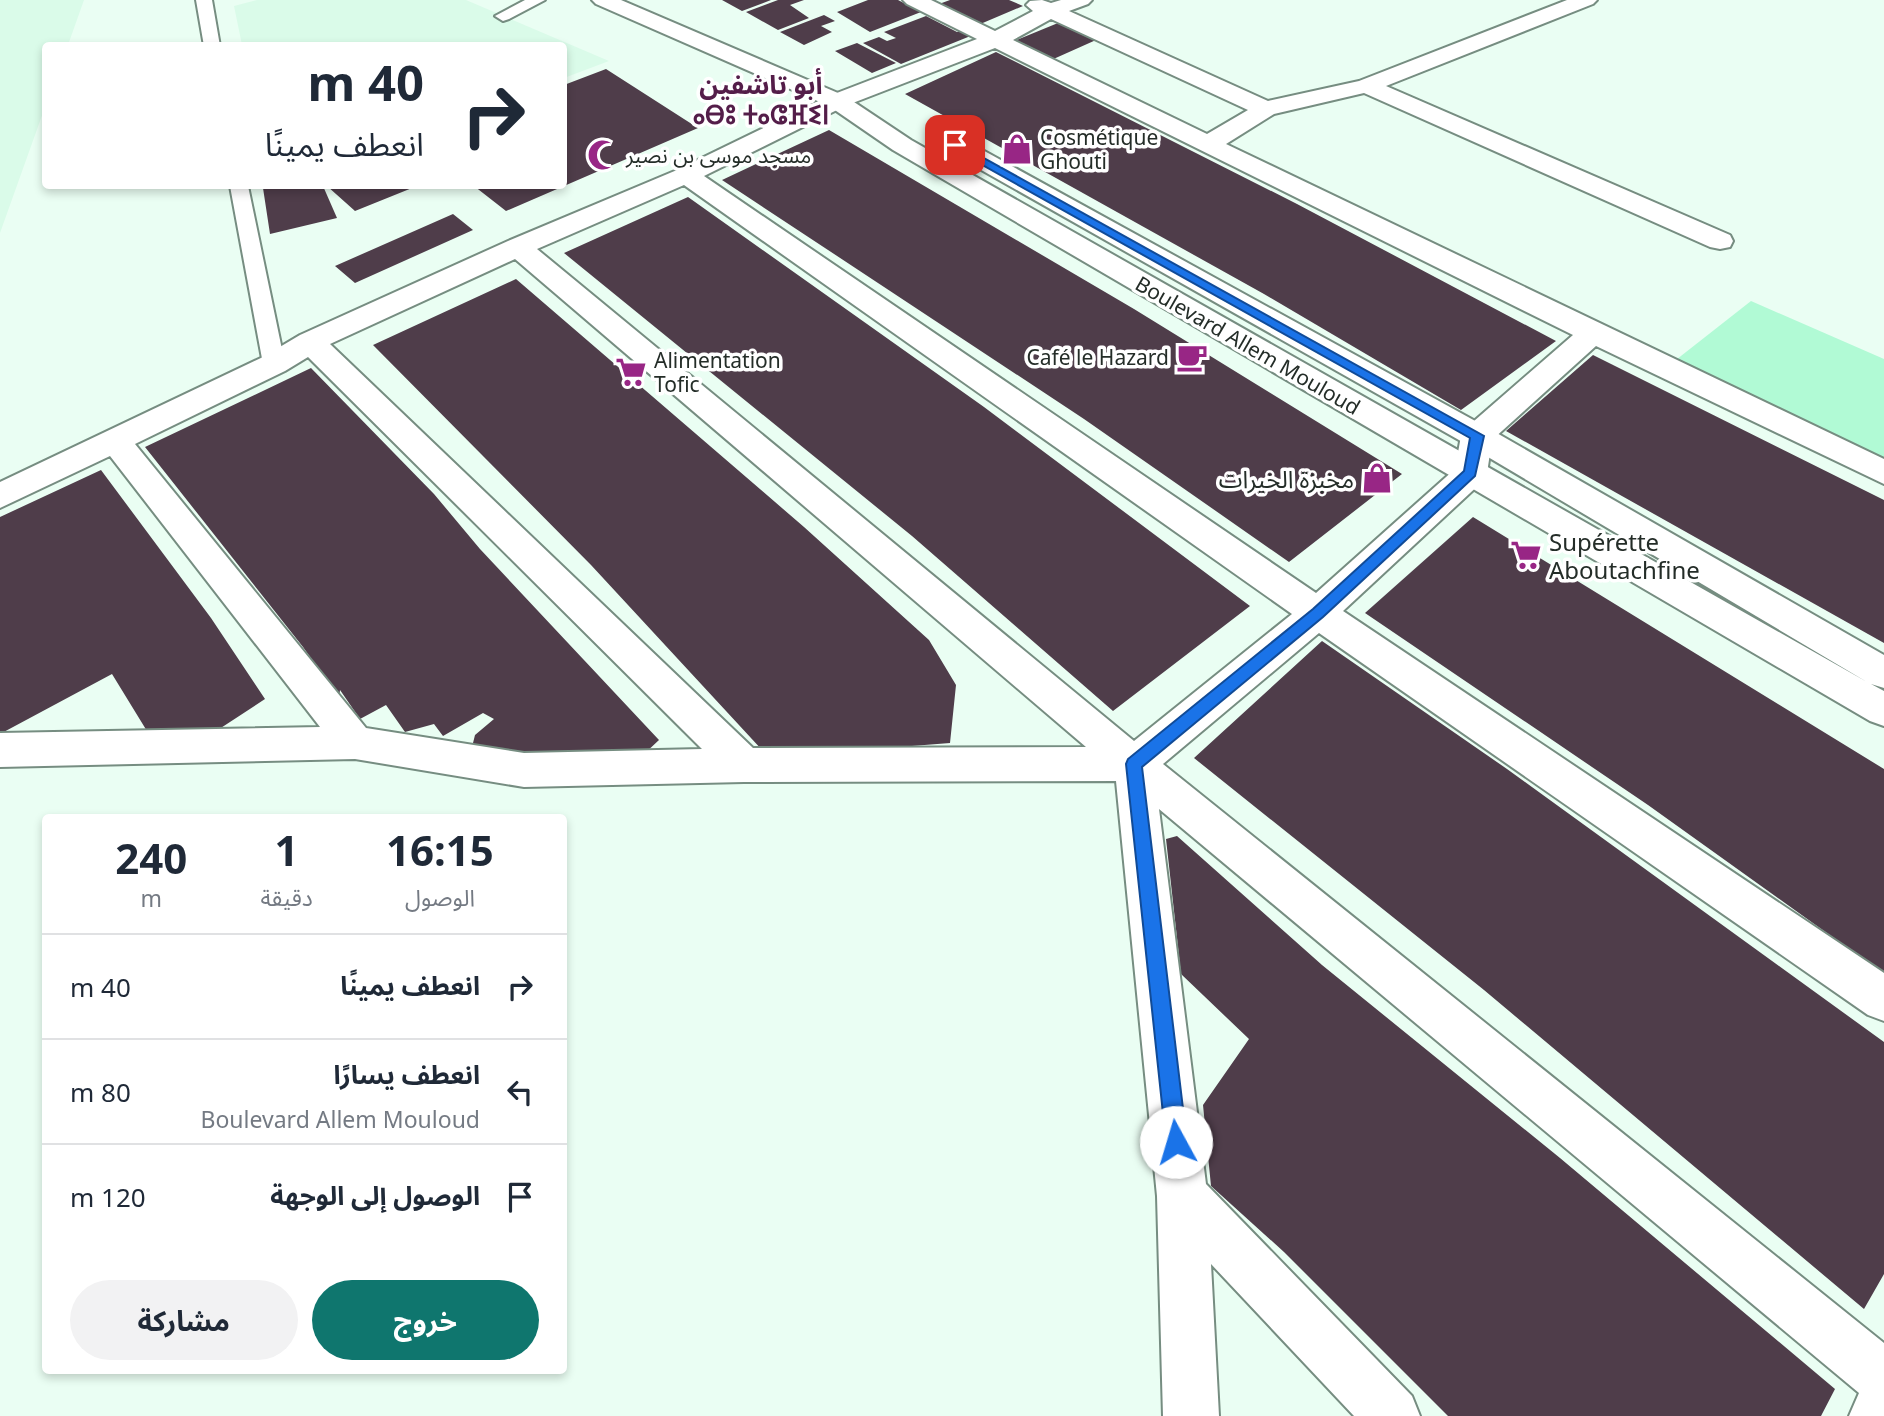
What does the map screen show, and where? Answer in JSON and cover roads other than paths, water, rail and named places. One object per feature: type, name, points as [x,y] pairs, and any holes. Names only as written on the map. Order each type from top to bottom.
[{"type":"street","name":"Boulevard Allem Mouloud","points":[[603,0],[848,97],[902,145],[1884,710]]},
{"type":"street","name":"Boulevard Allem Mouloud","points":[[638,0],[848,97],[1477,436],[1884,673]]},
{"type":"street","points":[[914,0],[1593,334],[1884,473]]},
{"type":"street","points":[[0,496],[274,364],[310,342],[686,175],[848,97],[996,40],[1038,6],[1080,0]]},
{"type":"street","points":[[1210,144],[1266,109],[1366,86],[1586,0]]},
{"type":"street","points":[[1038,6],[1266,109]]},
{"type":"street","points":[[1366,86],[1720,241]]},
{"type":"street","points":[[686,175],[1318,613],[1884,999]]},
{"type":"street","points":[[519,247],[1134,764],[1884,1378]]},
{"type":"street","points":[[0,750],[355,743],[524,770],[744,765],[1134,764],[1318,613],[1471,473],[1477,436],[1593,334]]},
{"type":"street","points":[[310,342],[744,765]]},
{"type":"street","points":[[114,440],[355,743]]},
{"type":"street","points":[[1134,764],[1182,1196],[1191,1416]]},
{"type":"street","points":[[1182,1196],[1392,1416]]},
{"type":"street","points":[[1877,1416],[1884,1402]]},
{"type":"lane","points":[[204,0],[211,42]]},
{"type":"lane","points":[[503,16],[537,0]]},
{"type":"lane","points":[[240,189],[274,364]]},
{"type":"place","name":"Cosmétique Ghouti","points":[[1017,149]]},
{"type":"place","name":"مسجد موسى بن نصير","points":[[603,155]]},
{"type":"place","name":"Café le Hazard","points":[[1192,357]]},
{"type":"place","name":"Alimentation Tofic","points":[[631,372]]},
{"type":"place","name":"مخبزة الخيرات","points":[[1377,478]]},
{"type":"place","name":"Supérette Aboutachfine","points":[[1526,555]]},
{"type":"district","name":"أبو تاشفين ⴰⴱⵓ ⵜⴰⵛⴼⵉⵏ","points":[[761,99]]}]
